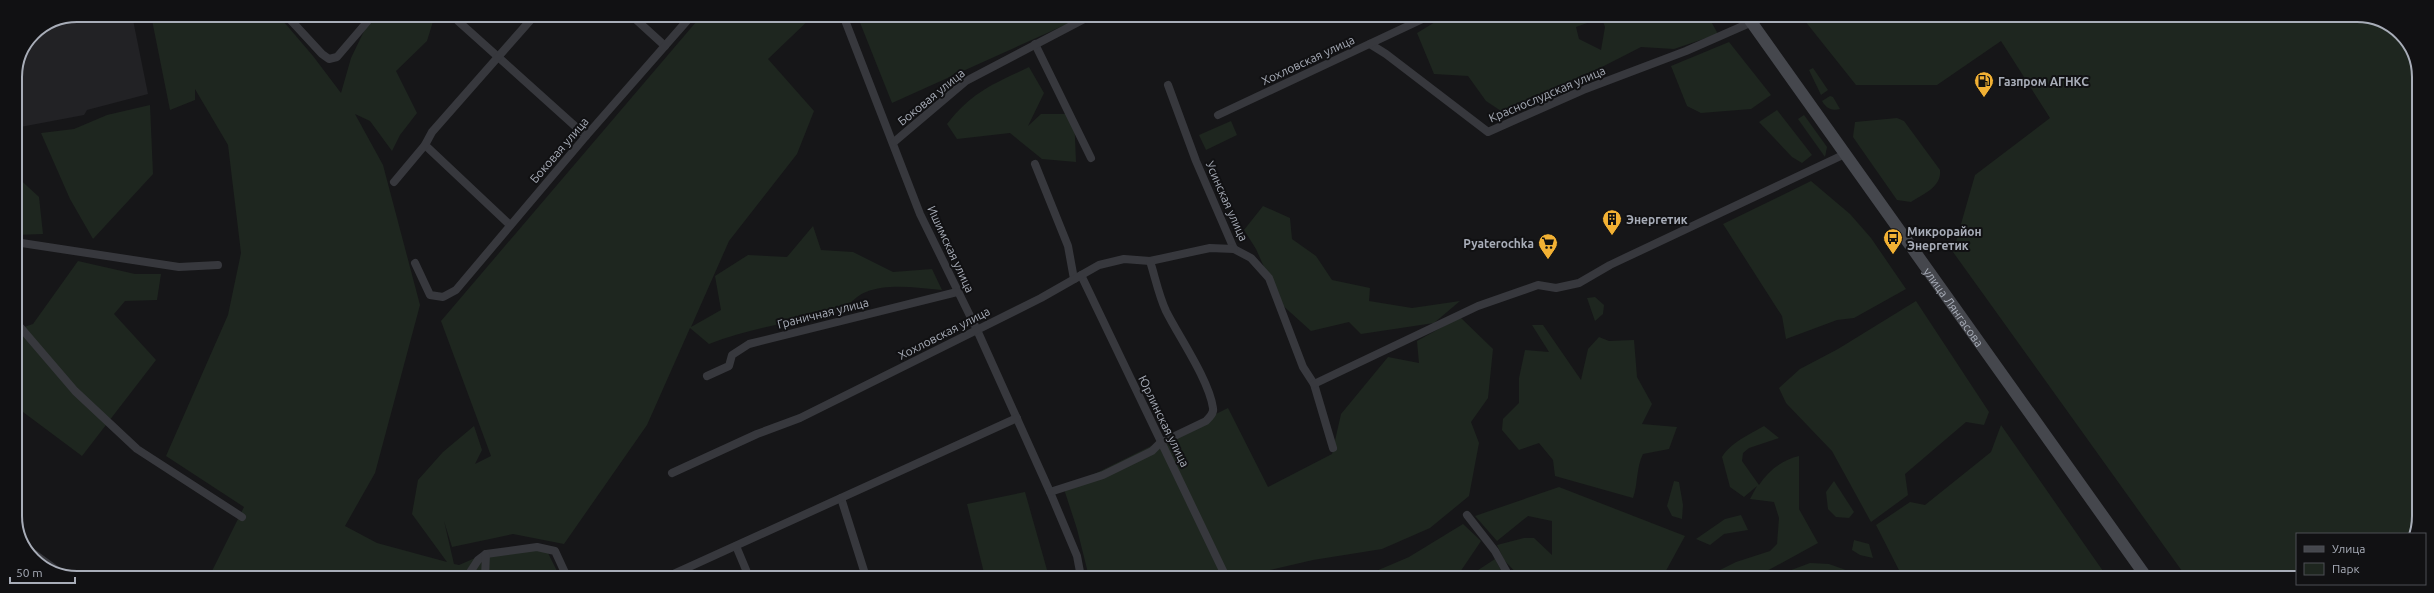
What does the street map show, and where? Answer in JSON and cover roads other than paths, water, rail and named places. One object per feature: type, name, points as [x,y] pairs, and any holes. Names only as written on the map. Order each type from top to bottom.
[{"type":"main road","name":"улица Лянгасова","points":[[1752,22],[2142,571]]},
{"type":"street","points":[[292,22],[322,54],[329,59],[337,57],[367,22]]},
{"type":"street","points":[[459,22],[586,136]]},
{"type":"street","points":[[394,182],[425,145],[432,132],[529,22]]},
{"type":"street","points":[[639,22],[665,46]]},
{"type":"street","name":"Боковая улица","points":[[415,263],[430,295],[443,297],[456,290],[586,136],[686,22]]},
{"type":"street","name":"Ишимская улица","points":[[846,22],[881,117],[894,142],[920,214],[1017,418],[1077,556],[1080,571]]},
{"type":"street","name":"Боковая улица","points":[[894,142],[966,81],[1078,22]]},
{"type":"street","name":"Хохловская улица","points":[[1218,115],[1416,22]]},
{"type":"street","name":"Краснослудская улица","points":[[1370,44],[1386,54],[1488,132],[1583,90],[1686,51],[1744,22]]},
{"type":"street","points":[[1035,44],[1091,158]]},
{"type":"street","name":"Усинская улица","points":[[1168,85],[1196,161],[1234,249],[1251,258],[1269,278],[1303,367],[1314,384],[1332,448]]},
{"type":"street","points":[[425,145],[510,225]]},
{"type":"street","points":[[1314,384],[1478,306],[1538,285],[1556,288],[1579,283],[1610,265],[1845,154]]},
{"type":"street","name":"Юрлинская улица","points":[[1035,164],[1068,246],[1078,277],[1223,571]]},
{"type":"street","points":[[22,243],[179,267],[218,265]]},
{"type":"street","name":"Хохловская улица","points":[[672,473],[757,434],[800,418],[1041,298],[1099,265],[1124,259],[1150,261],[1210,248],[1234,249]]},
{"type":"street","points":[[1050,492],[1103,475],[1152,451],[1160,443],[1206,421],[1213,410],[1212,404],[1197,368],[1165,309],[1150,261]]},
{"type":"street","name":"Граничная улица","points":[[707,376],[729,366],[732,355],[749,344],[957,292]]},
{"type":"street","points":[[22,329],[80,396],[137,449],[242,516]]},
{"type":"street","points":[[680,571],[1017,418]]},
{"type":"street","points":[[841,498],[864,571]]},
{"type":"street","points":[[1468,515],[1495,551],[1506,571]]},
{"type":"street","points":[[736,546],[746,571]]},
{"type":"street","points":[[471,571],[478,560],[486,554],[537,547],[555,551],[564,571]]},
{"type":"street","points":[[485,571],[486,554]]},
{"type":"place","name":"Газпром АГНКС","points":[[1984,98]]},
{"type":"place","name":"Энергетик","points":[[1612,236]]},
{"type":"place","name":"Микрорайон Энергетик","points":[[1893,255]]},
{"type":"place","name":"Pyaterochka","points":[[1548,260]]}]
